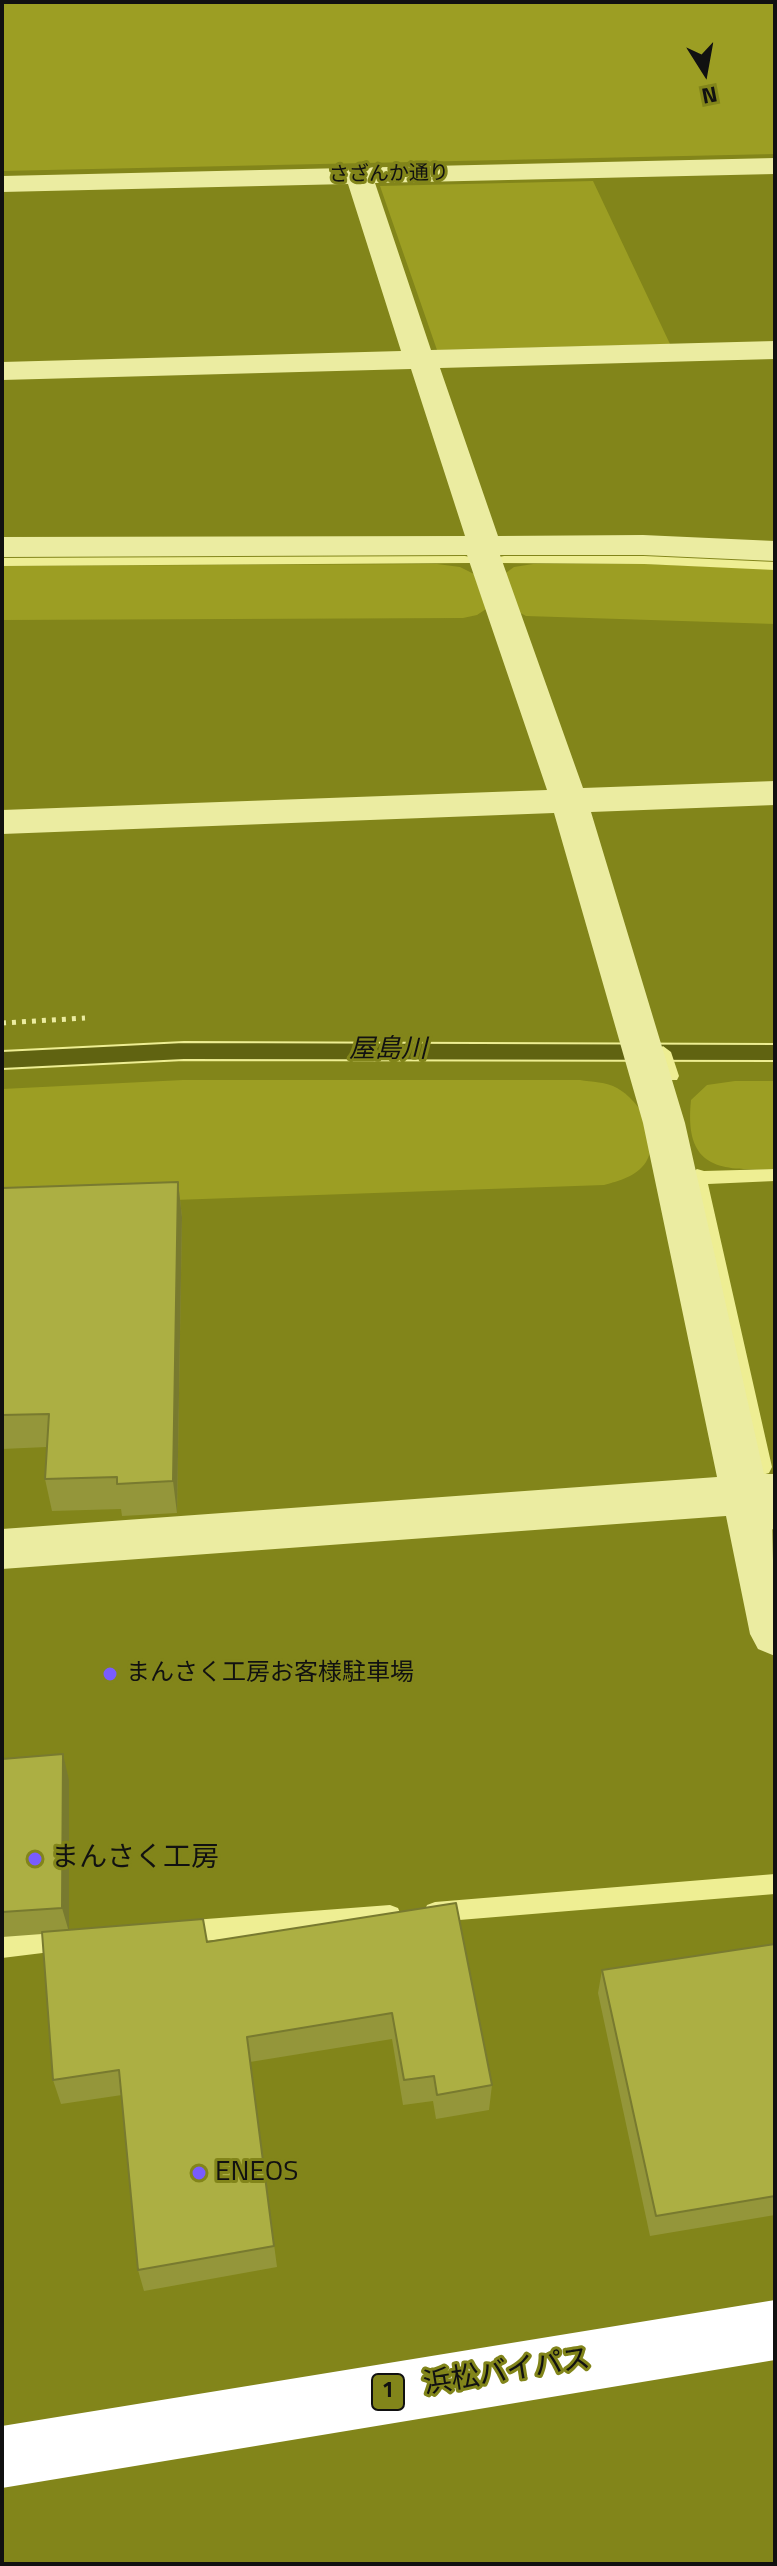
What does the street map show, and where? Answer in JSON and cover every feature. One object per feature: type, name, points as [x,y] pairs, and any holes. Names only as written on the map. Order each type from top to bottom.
[{"type":"highway","name":"浜松バイパス","points":[[2,2457],[775,2330]]},
{"type":"street","name":"さざんか通り","points":[[2,184],[775,166]]},
{"type":"street","points":[[361,176],[367,202],[476,517],[508,632],[569,801],[664,1123],[760,1494],[775,1634]]},
{"type":"street","points":[[2,371],[775,350]]},
{"type":"street","points":[[2,547],[643,545],[775,551]]},
{"type":"street","points":[[2,822],[775,793]]},
{"type":"street","points":[[2,1549],[760,1494]]},
{"type":"path","points":[[2,1023],[85,1018]]},
{"type":"shaded area","points":[[2,2],[775,2],[775,154],[2,171]]},
{"type":"shaded area","points":[[593,181],[670,344],[437,350],[380,186]]},
{"type":"shaded area","points":[[437,564],[460,567],[474,574],[486,609],[463,618],[2,620],[2,566]]},
{"type":"shaded area","points":[[533,564],[775,569],[775,624],[526,616],[513,609],[503,575],[514,567]]},
{"type":"shaded area","points":[[183,1080],[599,1082],[626,1094],[641,1110],[650,1131],[650,1152],[638,1171],[604,1185],[2,1206],[2,1089]]},
{"type":"shaded area","points":[[775,1081],[775,1169],[722,1166],[709,1161],[699,1152],[693,1140],[691,1100],[707,1085]]},
{"type":"water","name":"屋島川","points":[[184,1042],[775,1044],[775,1061],[184,1060],[2,1069],[2,1051]]},
{"type":"building","points":[[178,1182],[173,1481],[117,1484],[117,1477],[45,1479],[49,1414],[2,1415],[2,1188]]},
{"type":"building","name":"まんさく工房","points":[[63,1754],[62,1908],[2,1912],[2,1759]]},
{"type":"building","points":[[456,1903],[492,2085],[437,2095],[434,2076],[404,2080],[392,2013],[247,2037],[274,2246],[138,2270],[119,2070],[53,2080],[42,1932],[203,1919],[207,1942]]},
{"type":"building","points":[[775,1944],[775,2196],[656,2216],[602,1970]]},
{"type":"waterway","points":[[2,562],[465,560]]},
{"type":"waterway","points":[[504,560],[644,560],[775,566]]},
{"type":"waterway","points":[[663,1052],[671,1076]]},
{"type":"waterway","points":[[697,1175],[762,1467]]},
{"type":"waterway","points":[[698,1178],[775,1175]]},
{"type":"waterway","points":[[773,1513],[775,1522]]},
{"type":"waterway","points":[[435,1912],[775,1884]]},
{"type":"waterway","points":[[180,1932],[390,1915]]},
{"type":"waterway","points":[[2,1947],[67,1942]]},
{"type":"place","name":"まんさく工房お客様駐車場","points":[[110,1674]]},
{"type":"place","name":"まんさく工房","points":[[35,1859]]},
{"type":"place","name":"ENEOS","points":[[199,2173]]}]
